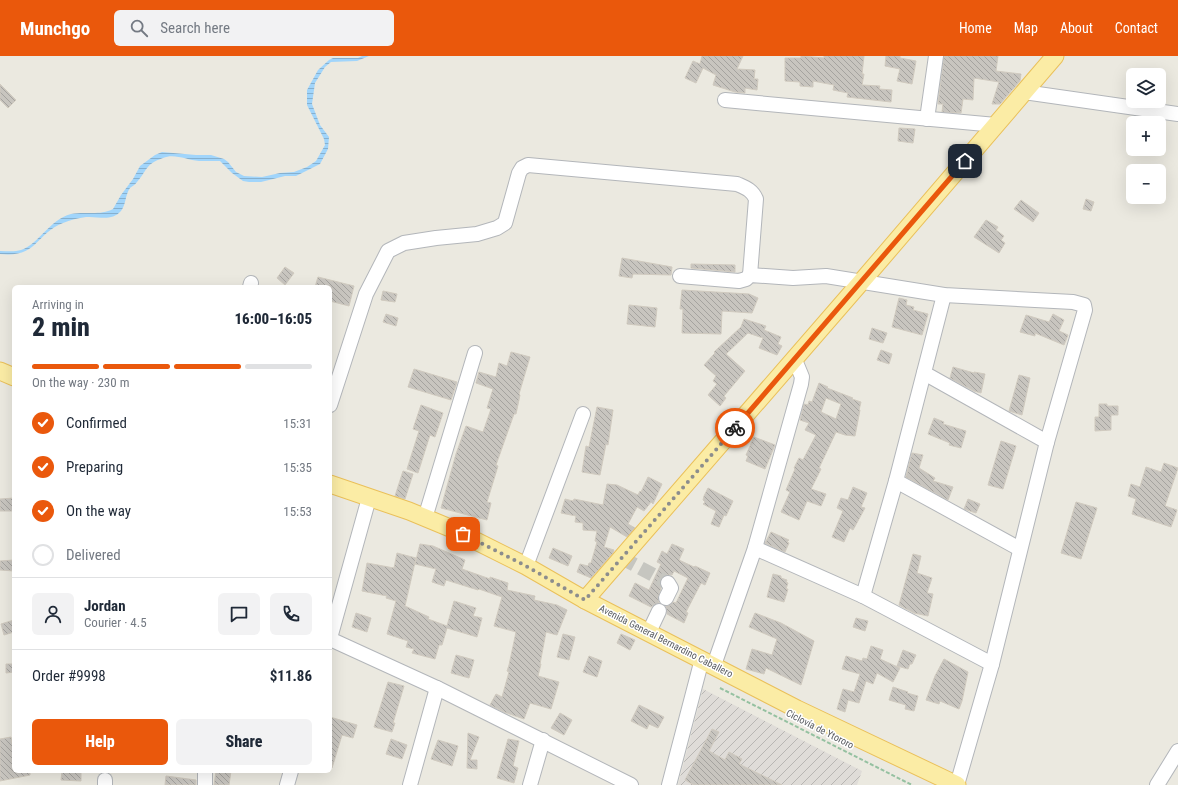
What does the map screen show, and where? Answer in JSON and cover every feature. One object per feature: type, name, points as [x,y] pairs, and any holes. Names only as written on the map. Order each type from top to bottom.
[{"type":"main road","points":[[585,600],[795,360],[1055,56]]},
{"type":"main road","points":[[0,371],[12,376]]},
{"type":"main road","name":"Avenida General Bernardino Caballero","points":[[332,485],[409,511],[450,528],[526,566],[585,600],[797,709],[957,785]]},
{"type":"street","points":[[927,119],[936,56]]},
{"type":"street","points":[[1024,92],[1178,114]]},
{"type":"street","points":[[725,100],[996,125]]},
{"type":"street","points":[[332,399],[366,294],[388,251],[404,243],[477,234],[497,228],[505,223],[519,173],[522,168],[528,165],[738,184],[750,190],[754,194],[756,200],[750,275],[746,279],[739,281],[680,276]]},
{"type":"street","points":[[750,275],[793,278],[826,276],[944,295],[1073,302],[1084,305],[1085,310],[1047,442],[992,664],[957,785]]},
{"type":"street","points":[[863,596],[896,481],[944,295]]},
{"type":"street","points":[[425,518],[475,352]]},
{"type":"street","points":[[669,785],[708,662],[755,548],[801,384],[802,377],[795,360]]},
{"type":"street","points":[[924,373],[1047,442]]},
{"type":"street","points":[[526,566],[583,414]]},
{"type":"street","points":[[896,481],[1020,549]]},
{"type":"street","points":[[332,632],[368,498]]},
{"type":"street","points":[[755,548],[863,596],[992,664]]},
{"type":"street","points":[[666,598],[671,588],[668,583]]},
{"type":"street","points":[[648,632],[659,611]]},
{"type":"street","points":[[332,640],[437,688],[631,785]]},
{"type":"street","points":[[410,785],[437,688]]},
{"type":"street","points":[[530,785],[543,740]]},
{"type":"street","points":[[1157,785],[1178,751]]},
{"type":"street","points":[[205,773],[205,785]]},
{"type":"street","points":[[287,785],[290,773]]},
{"type":"path","name":"Ciclovía de Ytororo","points":[[720,688],[912,785]]},
{"type":"shaded area","points":[[703,689],[862,771],[857,785],[678,785]]},
{"type":"water","points":[[362,56],[369,56],[357,61],[331,62],[325,67],[315,83],[312,104],[320,125],[329,137],[328,149],[320,164],[296,176],[285,176],[261,182],[249,182],[243,181],[220,161],[199,161],[176,156],[167,157],[157,160],[147,168],[136,183],[130,188],[123,209],[117,214],[105,218],[86,217],[68,221],[47,233],[29,249],[12,254],[0,254],[0,251],[16,251],[27,247],[56,221],[63,217],[76,213],[98,213],[113,209],[140,166],[155,155],[162,152],[211,155],[224,159],[236,172],[244,176],[262,177],[294,172],[307,167],[316,161],[325,145],[324,139],[307,105],[307,90],[318,70],[329,60],[333,58],[358,58]]},
{"type":"building","points":[[702,56],[743,56],[737,69],[755,70],[754,79],[758,79],[757,90],[745,88],[745,93],[735,92],[713,85],[716,75],[703,68],[696,83],[685,78],[693,61],[700,64]]},
{"type":"building","points":[[801,56],[824,58],[824,56],[864,56],[862,74],[864,74],[862,85],[880,86],[879,89],[892,90],[891,102],[847,97],[848,93],[833,90],[834,85],[813,81],[813,87],[800,86],[800,82],[785,81],[785,58],[801,58]]},
{"type":"building","points":[[886,56],[900,56],[900,58],[916,61],[912,84],[897,81],[900,69],[885,66]]},
{"type":"building","points":[[944,56],[998,56],[996,71],[1021,74],[1020,81],[1000,104],[992,104],[999,82],[974,78],[973,100],[963,99],[961,113],[942,112],[943,104],[938,104]]},
{"type":"building","points":[[0,84],[16,100],[8,108],[0,100]]},
{"type":"building","points":[[899,128],[915,129],[913,143],[898,141]]},
{"type":"building","points":[[1086,199],[1094,202],[1091,211],[1083,209]]},
{"type":"building","points":[[1021,200],[1039,213],[1033,222],[1014,209]]},
{"type":"building","points":[[986,220],[998,227],[996,230],[1004,236],[1001,240],[1005,243],[999,253],[974,237]]},
{"type":"building","points":[[622,258],[672,267],[671,275],[633,274],[632,278],[619,276]]},
{"type":"building","points":[[691,264],[735,265],[735,272],[691,268]]},
{"type":"building","points":[[285,267],[294,273],[285,285],[277,278]]},
{"type":"building","points":[[318,277],[354,286],[349,306],[332,302],[332,285],[316,285]]},
{"type":"building","points":[[682,290],[749,294],[758,298],[752,313],[722,311],[721,334],[682,333],[683,309],[680,309]]},
{"type":"building","points":[[383,291],[397,294],[395,302],[381,300]]},
{"type":"building","points":[[899,298],[907,300],[906,305],[914,307],[913,310],[928,314],[922,335],[892,327]]},
{"type":"building","points":[[629,305],[657,308],[655,327],[627,324]]},
{"type":"building","points":[[386,314],[398,318],[396,326],[383,322]]},
{"type":"building","points":[[1053,314],[1064,320],[1059,331],[1068,335],[1064,345],[1035,333],[1035,336],[1020,332],[1026,315],[1049,322]]},
{"type":"building","points":[[744,319],[766,326],[764,330],[781,337],[778,344],[782,346],[777,355],[759,348],[763,338],[748,333],[726,354],[745,371],[724,396],[726,398],[720,406],[708,395],[717,384],[713,381],[716,376],[704,365],[715,353],[714,352],[741,327]]},
{"type":"building","points":[[872,328],[887,333],[883,343],[869,339]]},
{"type":"building","points":[[881,350],[892,354],[889,364],[877,360]]},
{"type":"building","points":[[511,352],[530,357],[519,394],[516,414],[514,414],[496,465],[498,466],[487,502],[491,503],[487,520],[441,508],[456,454],[466,426],[483,432],[491,409],[487,408],[493,389],[476,383],[479,372],[496,377],[499,363],[507,366]]},
{"type":"building","points":[[953,367],[974,373],[985,374],[981,393],[974,391],[950,378]]},
{"type":"building","points":[[414,369],[457,382],[451,400],[408,387]]},
{"type":"building","points":[[1019,375],[1030,378],[1022,415],[1009,411]]},
{"type":"building","points":[[819,383],[828,387],[827,388],[861,402],[855,436],[836,432],[819,468],[821,469],[811,489],[826,494],[821,506],[807,501],[799,520],[781,512],[790,492],[786,490],[795,469],[794,468],[799,458],[803,460],[816,435],[805,430],[809,423],[800,420],[804,404],[808,405],[809,401],[812,402]],"holes":[[[826,398],[841,404],[836,419],[821,412]]]},
{"type":"building","points":[[1099,404],[1118,406],[1118,415],[1111,415],[1111,430],[1095,431],[1095,417],[1099,417]]},
{"type":"building","points":[[421,405],[443,413],[435,437],[430,435],[418,473],[407,469],[419,431],[413,429]]},
{"type":"building","points":[[597,407],[613,410],[608,445],[606,444],[600,475],[582,472],[586,446],[589,447]]},
{"type":"building","points":[[934,418],[944,422],[943,424],[966,431],[961,448],[949,445],[950,443],[928,434]]},
{"type":"building","points":[[754,437],[775,445],[765,469],[746,461],[748,456],[746,455]]},
{"type":"building","points":[[1001,441],[1016,446],[1003,489],[988,485]]},
{"type":"building","points":[[912,453],[923,455],[919,468],[935,478],[933,481],[953,487],[948,500],[906,477]]},
{"type":"building","points":[[1164,463],[1178,468],[1165,506],[1177,510],[1171,527],[1132,514],[1136,499],[1128,496],[1131,484],[1140,487],[1146,467],[1161,472]]},
{"type":"building","points":[[403,471],[413,474],[405,499],[395,496]]},
{"type":"building","points":[[648,477],[662,484],[653,504],[651,502],[644,511],[637,507],[628,524],[635,528],[627,537],[610,527],[604,547],[614,550],[613,553],[591,578],[577,572],[580,564],[588,566],[589,563],[591,563],[597,542],[595,541],[597,531],[583,530],[583,523],[575,522],[576,516],[561,513],[565,499],[573,501],[574,499],[603,505],[607,484],[617,485],[638,495]]},
{"type":"building","points":[[853,487],[867,493],[861,507],[865,508],[853,530],[850,528],[844,542],[832,537],[843,511],[837,508],[841,498],[848,500]]},
{"type":"building","points":[[708,488],[733,501],[726,516],[724,515],[719,527],[711,524],[716,511],[703,504],[705,502],[703,500],[704,496]]},
{"type":"building","points":[[12,498],[12,511],[0,511],[0,499]]},
{"type":"building","points":[[968,499],[980,504],[976,513],[964,509]]},
{"type":"building","points":[[1076,502],[1097,508],[1081,559],[1061,553]]},
{"type":"building","points":[[771,532],[789,540],[787,542],[789,543],[785,552],[765,543]]},
{"type":"building","points":[[420,544],[433,546],[465,560],[462,569],[490,579],[490,577],[508,583],[507,590],[535,596],[534,600],[557,605],[567,610],[557,635],[546,632],[538,676],[559,682],[551,709],[530,703],[524,719],[490,705],[496,694],[502,697],[509,672],[507,671],[516,632],[494,626],[502,597],[446,580],[444,586],[432,582],[436,569],[415,564]]},
{"type":"building","points":[[672,544],[684,549],[679,560],[710,573],[705,585],[701,583],[686,612],[688,613],[684,623],[667,614],[666,606],[673,602],[676,603],[688,578],[674,571],[672,575],[667,575],[661,579],[661,588],[658,598],[659,603],[651,607],[629,596],[635,583],[649,590],[661,564],[657,562],[662,551],[667,554]]},
{"type":"building","points":[[553,548],[572,556],[568,566],[549,558]]},
{"type":"building","points":[[397,553],[416,558],[405,606],[429,617],[428,619],[447,626],[454,601],[476,608],[473,616],[482,618],[477,637],[447,628],[442,645],[439,645],[435,659],[412,653],[414,649],[406,647],[408,641],[387,634],[396,601],[386,598],[387,596],[362,591],[367,563],[394,568]]},
{"type":"building","points":[[913,554],[921,556],[917,573],[932,578],[927,593],[933,594],[928,616],[914,613],[899,605]]},
{"type":"building","points":[[12,560],[12,571],[0,570],[0,561]]},
{"type":"building","points":[[773,574],[781,576],[781,578],[787,580],[786,582],[788,583],[786,589],[788,589],[784,602],[767,597]]},
{"type":"building","points":[[356,613],[371,618],[367,632],[352,627]]},
{"type":"building","points":[[755,613],[781,623],[814,641],[801,685],[766,668],[764,674],[746,669],[752,649],[772,655],[777,639],[749,627]]},
{"type":"building","points":[[856,618],[868,621],[865,631],[853,627]]},
{"type":"building","points":[[12,621],[12,633],[4,635],[1,624]]},
{"type":"building","points":[[563,634],[575,637],[569,660],[557,657]]},
{"type":"building","points":[[621,634],[635,640],[630,650],[617,643]]},
{"type":"building","points":[[871,646],[883,650],[880,659],[900,668],[893,682],[877,673],[873,684],[866,681],[859,703],[848,700],[845,712],[837,709],[843,689],[854,692],[860,674],[842,669],[846,656],[862,661],[863,658],[867,659]]},
{"type":"building","points":[[903,650],[916,655],[908,669],[897,666]]},
{"type":"building","points":[[456,655],[474,660],[469,678],[451,673]]},
{"type":"building","points":[[589,656],[602,661],[597,677],[583,672]]},
{"type":"building","points":[[944,659],[968,672],[959,709],[940,701],[939,704],[926,700],[935,676]]},
{"type":"building","points":[[6,664],[12,664],[12,672],[6,673]]},
{"type":"building","points":[[388,682],[404,686],[393,723],[395,723],[392,732],[374,727]]},
{"type":"building","points":[[893,687],[918,696],[914,711],[905,709],[906,705],[889,700]]},
{"type":"building","points":[[639,705],[664,717],[658,728],[649,724],[647,729],[631,721]]},
{"type":"building","points":[[560,713],[572,720],[564,735],[551,728]]},
{"type":"building","points":[[332,718],[357,725],[353,738],[342,735],[332,768]]},
{"type":"building","points":[[712,729],[719,732],[709,751],[725,760],[729,752],[742,759],[739,764],[782,785],[694,785],[685,780]]},
{"type":"building","points":[[468,733],[479,737],[470,760],[477,760],[477,769],[467,768]]},
{"type":"building","points":[[11,737],[12,773],[30,773],[30,775],[0,781],[0,739]]},
{"type":"building","points":[[391,739],[407,745],[402,759],[386,754]]},
{"type":"building","points":[[508,739],[519,741],[513,766],[518,768],[514,783],[497,778]]},
{"type":"building","points":[[438,740],[458,746],[452,766],[431,759]]},
{"type":"building","points":[[62,773],[81,773],[81,781],[61,780]]},
{"type":"building","points":[[216,773],[231,773],[229,785],[214,785]]},
{"type":"building","points":[[166,776],[196,780],[196,785],[165,785]]},
{"type":"tunnel","points":[[622,558],[668,583]]},
{"type":"way so far","points":[[463,534],[526,566],[585,600],[735,428]]},
{"type":"route","points":[[735,428],[965,161]]}]
